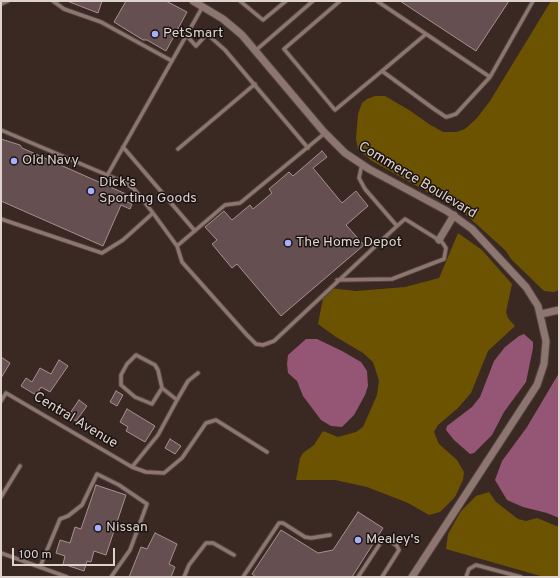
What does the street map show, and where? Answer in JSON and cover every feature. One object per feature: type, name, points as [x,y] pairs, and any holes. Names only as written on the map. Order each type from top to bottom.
[{"type":"street","name":"Commerce Boulevard","points":[[192,1],[203,6],[229,23],[325,133],[345,153],[454,215],[485,241],[526,287],[541,314],[546,333],[546,349],[544,364],[537,385],[412,577]]},
{"type":"street","points":[[439,240],[454,215]]},
{"type":"street","points":[[541,314],[559,310]]},
{"type":"lane","points":[[1,4],[8,1]]},
{"type":"lane","points":[[53,1],[64,9],[101,22],[172,61]]},
{"type":"lane","points":[[240,1],[262,20],[286,1]]},
{"type":"lane","points":[[255,51],[313,1]]},
{"type":"lane","points":[[340,1],[284,49],[335,110],[426,34]]},
{"type":"lane","points":[[377,1],[490,77]]},
{"type":"lane","points":[[382,71],[446,117],[456,114],[490,77],[533,1]]},
{"type":"lane","points":[[108,174],[203,6]]},
{"type":"lane","points":[[186,35],[196,46],[207,34],[225,50],[308,148]]},
{"type":"lane","points":[[178,149],[255,84]]},
{"type":"lane","points":[[1,130],[108,174],[132,187],[177,246],[182,262],[256,344],[263,345],[274,341],[337,280],[406,219],[439,240],[446,248],[444,259],[392,278],[337,280]]},
{"type":"lane","points":[[177,246],[225,205],[240,203],[325,133]]},
{"type":"lane","points":[[123,147],[195,231]]},
{"type":"lane","points":[[362,164],[358,178],[364,189],[397,226]]},
{"type":"lane","points":[[1,219],[102,253],[122,240],[153,213]]},
{"type":"lane","points":[[162,388],[152,404],[135,397],[121,385],[121,374],[127,364],[136,355],[155,365],[158,370],[162,388],[177,400]]},
{"type":"lane","points":[[132,467],[158,435],[188,381],[198,373]]},
{"type":"lane","name":"Central Avenue","points":[[1,401],[6,393],[132,467],[146,472],[164,473],[182,458],[206,423],[216,420],[268,452]]},
{"type":"lane","points":[[1,497],[20,466]]},
{"type":"lane","points":[[40,567],[60,519],[68,516],[82,504],[97,474],[119,485],[147,504],[130,550],[111,577]]},
{"type":"lane","points":[[243,577],[279,523],[283,523],[305,537],[311,538],[330,535]]},
{"type":"lane","points":[[358,577],[383,539],[387,539],[397,546],[399,550],[382,577]]},
{"type":"lane","points":[[184,577],[189,565],[206,543],[213,543],[234,555]]},
{"type":"lane","points":[[1,553],[67,577]]},
{"type":"lane","points":[[466,577],[469,570],[476,566],[521,577]]},
{"type":"shaded area","points":[[551,1],[559,1],[559,290],[554,292],[544,291],[511,259],[506,251],[462,211],[372,161],[358,149],[356,139],[358,114],[362,103],[375,96],[385,96],[443,132],[456,132],[465,129],[477,118],[490,101]]},
{"type":"shaded area","points":[[458,233],[482,250],[512,284],[506,312],[508,318],[515,326],[488,351],[471,393],[458,408],[438,425],[434,432],[439,444],[457,460],[464,472],[463,480],[455,497],[440,512],[429,515],[408,503],[367,487],[335,480],[296,480],[300,458],[303,453],[314,445],[323,431],[338,437],[356,432],[363,427],[377,395],[379,381],[373,362],[363,353],[318,324],[324,293],[330,288],[356,291],[405,287],[439,278]]},
{"type":"shaded area","points":[[524,334],[533,342],[526,382],[504,412],[492,435],[474,453],[470,454],[454,440],[446,430],[447,426],[472,407],[480,397],[494,361],[505,347]]},
{"type":"shaded area","points":[[306,339],[317,339],[342,351],[361,362],[367,371],[368,386],[365,395],[354,415],[342,427],[331,426],[321,420],[303,396],[297,381],[288,373],[288,355]]},
{"type":"shaded area","points":[[559,373],[559,518],[547,513],[523,507],[507,500],[495,480],[502,461],[527,427]]},
{"type":"shaded area","points":[[489,492],[496,502],[518,519],[526,521],[537,518],[559,527],[559,577],[544,577],[446,549],[448,534],[461,511],[476,496]]},
{"type":"building","points":[[67,1],[102,1],[98,13]]},
{"type":"building","points":[[126,1],[166,1],[187,12],[166,51],[147,40],[143,40],[114,22]]},
{"type":"building","points":[[400,1],[509,1],[476,51]]},
{"type":"building","points":[[1,139],[20,145],[22,148],[126,194],[123,200],[132,204],[130,209],[121,205],[103,246],[1,201]]},
{"type":"building","name":"The Home Depot","points":[[322,151],[327,157],[313,168],[342,203],[356,191],[368,206],[346,225],[364,245],[281,316],[237,264],[232,268],[212,244],[217,240],[205,227],[224,211],[232,220],[250,205],[253,209],[272,193],[269,189],[289,172],[293,176]]},
{"type":"building","points":[[1,357],[10,363],[1,378]]},
{"type":"building","points":[[59,360],[68,366],[50,392],[41,387],[36,395],[21,386],[26,378],[32,382],[40,368],[51,374]]},
{"type":"building","points":[[116,391],[123,395],[117,406],[110,402]]},
{"type":"building","points":[[79,400],[87,406],[76,421],[68,416]]},
{"type":"building","points":[[127,409],[155,426],[145,442],[126,431],[128,427],[120,422]]},
{"type":"building","points":[[170,439],[181,446],[175,454],[165,448]]},
{"type":"building","name":"Nissan","points":[[96,485],[126,495],[106,555],[94,551],[91,562],[87,561],[84,571],[63,564],[65,556],[56,553],[60,540],[70,543],[75,527],[81,529]]},
{"type":"building","name":"Mealey's","points":[[358,512],[383,528],[352,577],[256,577],[252,574],[281,530],[318,553],[333,550]]},
{"type":"building","points":[[155,533],[177,544],[169,564],[175,567],[171,577],[129,577],[141,547],[147,549]]},
{"type":"place","name":"PetSmart","points":[[155,34]]},
{"type":"place","name":"Old Navy","points":[[14,161]]},
{"type":"place","name":"Dick's Sporting Goods","points":[[91,191]]},
{"type":"place","name":"The Home Depot","points":[[288,243]]},
{"type":"place","name":"Nissan","points":[[98,528]]},
{"type":"place","name":"Mealey's","points":[[358,540]]}]
